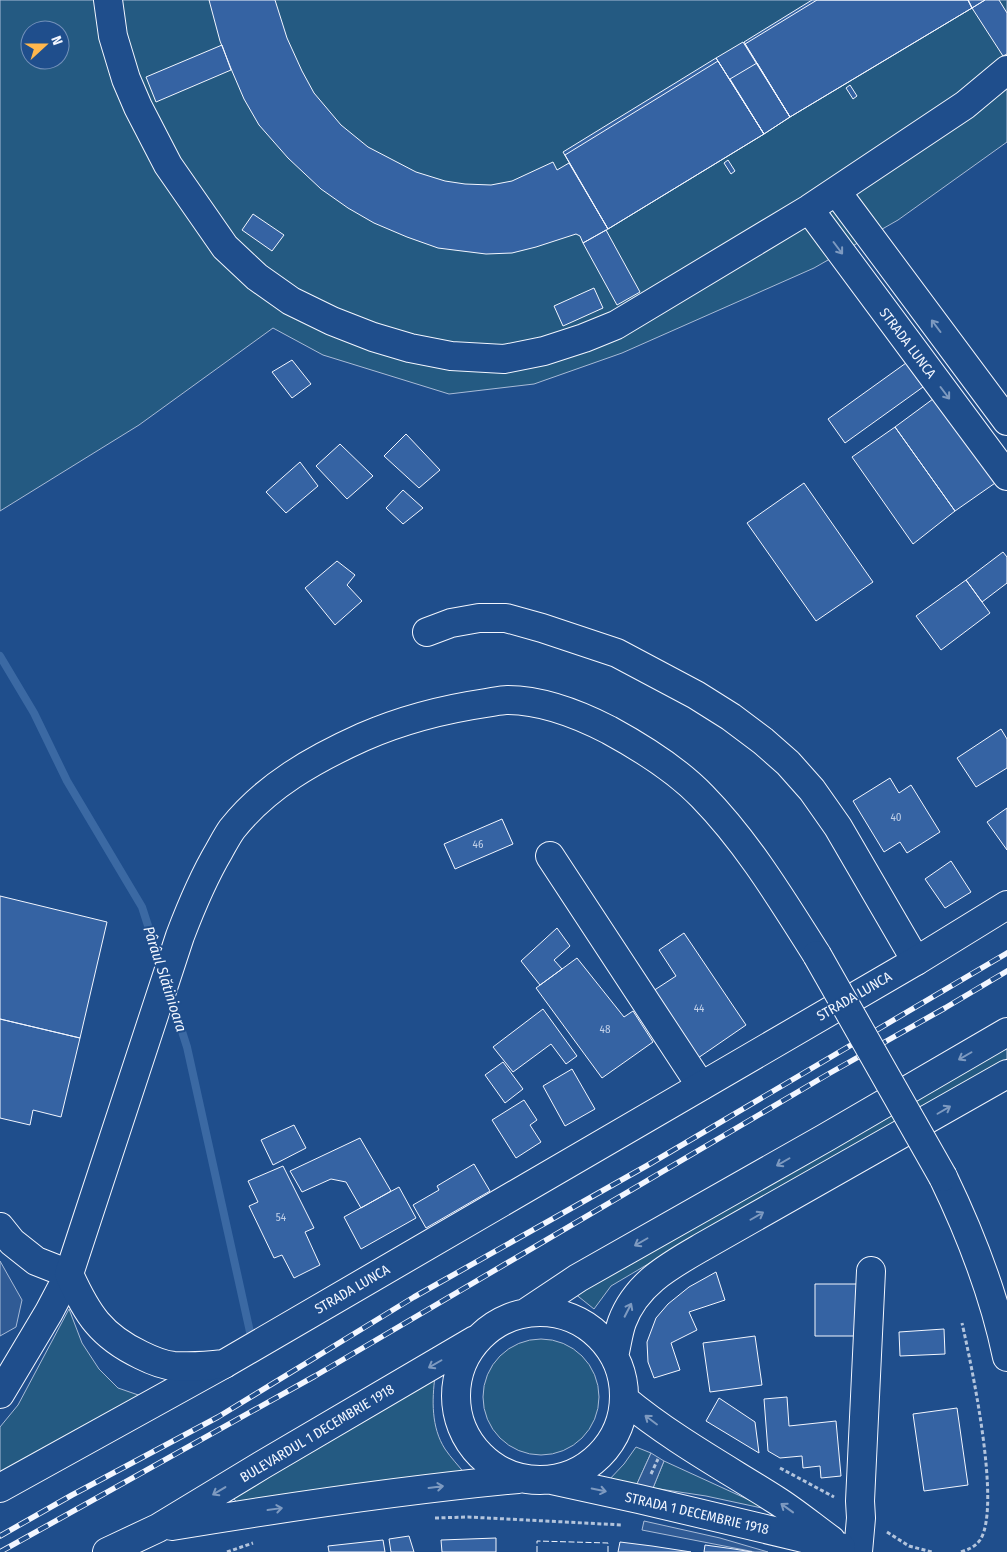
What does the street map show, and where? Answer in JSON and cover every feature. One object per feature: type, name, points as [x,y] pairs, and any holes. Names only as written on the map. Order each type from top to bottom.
[{"type":"main road","points":[[108,0],[113,36],[126,79],[138,107],[168,165],[225,247],[257,277],[291,300],[332,321],[373,337],[410,348],[451,356],[504,359],[544,351],[616,325],[809,209],[965,105],[1007,70]]},
{"type":"main road","points":[[836,191],[1007,421]]},
{"type":"main road","name":"STRADA LUNCA","points":[[809,209],[1007,476]]},
{"type":"main road","points":[[427,632],[452,623],[479,618],[506,618],[542,628],[617,653],[696,695],[731,717],[788,763],[812,790],[838,827],[916,960]]},
{"type":"main road","points":[[0,1394],[49,1312],[69,1274],[180,936],[194,900],[231,830],[260,798],[297,771],[334,750],[384,729],[418,718],[469,706],[507,700],[548,705],[586,718],[631,742],[666,766],[701,796],[740,840],[817,955],[943,1177],[966,1224],[982,1267],[996,1311],[1007,1357]]},
{"type":"main road","points":[[550,856],[701,1086]]},
{"type":"main road","name":"STRADA LUNCA","points":[[0,1488],[224,1364],[1007,905]]},
{"type":"main road","points":[[527,1312],[578,1278],[1007,1032]]},
{"type":"main road","points":[[614,1356],[625,1314],[640,1291],[656,1275],[694,1251],[1007,1074]]},
{"type":"main road","points":[[0,1226],[12,1242],[36,1261],[69,1274],[81,1301],[94,1321],[109,1336],[127,1348],[172,1366],[224,1364]]},
{"type":"main road","points":[[624,1399],[649,1420],[778,1501],[850,1550],[861,1518],[860,1501],[871,1272]]},
{"type":"main road","points":[[527,1312],[548,1312],[568,1316],[587,1326],[602,1340],[614,1356],[623,1384],[624,1399],[622,1413],[618,1428],[611,1441],[602,1453],[580,1470],[552,1480],[536,1481],[521,1479],[494,1468],[472,1448],[459,1422],[455,1393],[461,1364],[476,1339],[491,1326],[509,1317],[527,1312]]},
{"type":"main road","name":"BULEVARDUL 1 DECEMBRIE 1918","points":[[107,1552],[158,1528],[476,1339]]},
{"type":"main road","name":"BULEVARDUL 1 DECEMBRIE 1918","points":[[158,1528],[268,1510],[422,1489],[521,1479]]},
{"type":"main road","name":"STRADA 1 DECEMBRIE 1918","points":[[552,1480],[639,1498],[850,1550]]},
{"type":"path","points":[[961,1552],[972,1548],[981,1538],[985,1523],[988,1493],[974,1375],[962,1323]]},
{"type":"path","points":[[428,1518],[468,1517],[630,1526],[639,1498],[670,1434]]},
{"type":"path","points":[[779,1467],[829,1494],[861,1518],[909,1546],[932,1552]]},
{"type":"path","points":[[227,1552],[258,1542]]},
{"type":"shaded area","points":[[0,0],[1007,0],[1007,142],[898,220],[814,268],[622,353],[534,384],[449,394],[323,355],[273,328],[139,425],[0,511]]},
{"type":"shaded area","points":[[1007,1048],[1007,1059],[611,1286],[594,1309],[574,1293]]},
{"type":"shaded area","points":[[0,1261],[22,1300],[16,1327],[0,1336]]},
{"type":"shaded area","points":[[69,1309],[82,1343],[99,1369],[118,1388],[147,1398],[0,1478],[0,1427],[18,1405]]},
{"type":"shaded area","points":[[541,1339],[563,1343],[582,1356],[595,1375],[599,1397],[595,1419],[582,1438],[563,1451],[541,1455],[519,1451],[500,1438],[487,1419],[483,1397],[487,1375],[500,1356],[519,1343]]},
{"type":"shaded area","points":[[435,1376],[433,1404],[437,1432],[445,1449],[465,1474],[240,1506],[234,1499],[239,1491]]},
{"type":"shaded area","points":[[636,1447],[651,1453],[636,1486],[607,1482],[624,1464]]},
{"type":"shaded area","points":[[651,1453],[664,1461],[653,1488],[636,1486]]},
{"type":"shaded area","points":[[664,1461],[771,1510],[706,1496],[653,1488]]},
{"type":"shaded area","points":[[644,1521],[720,1538],[768,1552],[755,1552],[642,1530]]},
{"type":"building","points":[[209,0],[275,0],[287,38],[314,93],[341,125],[368,147],[416,172],[445,181],[465,184],[491,185],[512,181],[553,162],[557,170],[569,163],[608,229],[583,243],[580,236],[576,234],[512,253],[486,254],[438,248],[374,223],[321,189],[288,158],[259,125],[244,99],[220,41]]},
{"type":"building","points":[[812,0],[968,0],[972,8],[790,117],[744,42]]},
{"type":"building","points":[[817,0],[968,0],[972,8],[790,117],[745,44]]},
{"type":"building","points":[[968,0],[985,0],[972,8]]},
{"type":"building","points":[[985,0],[999,0],[1007,13],[1007,54],[1003,56],[972,8]]},
{"type":"building","points":[[743,42],[790,117],[764,134],[716,58]]},
{"type":"building","points":[[222,45],[231,70],[156,102],[146,77]]},
{"type":"building","points":[[716,58],[764,134],[608,229],[563,152]]},
{"type":"building","points":[[718,61],[764,134],[608,229],[565,155]]},
{"type":"building","points":[[757,63],[790,117],[764,134],[730,79]]},
{"type":"building","points":[[850,85],[857,96],[853,99],[846,88]]},
{"type":"building","points":[[728,160],[735,171],[731,174],[724,163]]},
{"type":"building","points":[[253,214],[284,235],[272,251],[242,230]]},
{"type":"building","points":[[606,230],[640,292],[617,305],[583,243]]},
{"type":"building","points":[[594,288],[603,308],[563,326],[554,306]]},
{"type":"building","points":[[292,360],[311,384],[292,398],[272,372]]},
{"type":"building","points":[[906,363],[923,387],[845,443],[828,419]]},
{"type":"building","points":[[937,396],[998,481],[955,511],[895,427]]},
{"type":"building","points":[[895,427],[955,511],[913,544],[852,457]]},
{"type":"building","points":[[406,434],[440,470],[419,488],[384,456]]},
{"type":"building","points":[[340,444],[373,476],[347,499],[316,466]]},
{"type":"building","points":[[300,462],[318,486],[286,513],[266,492]]},
{"type":"building","points":[[804,483],[873,582],[816,621],[747,523]]},
{"type":"building","points":[[403,490],[423,508],[403,524],[386,508]]},
{"type":"building","points":[[1003,552],[1007,557],[1007,583],[982,602],[966,580]]},
{"type":"building","points":[[337,561],[355,575],[347,585],[362,601],[335,625],[305,588]]},
{"type":"building","points":[[966,580],[990,613],[941,650],[916,616]]},
{"type":"building","points":[[1001,729],[1007,739],[1007,768],[976,787],[957,758]]},
{"type":"building","points":[[890,778],[899,793],[911,785],[940,832],[907,853],[900,842],[884,852],[853,801]]},
{"type":"building","points":[[1007,808],[1007,850],[987,822]]},
{"type":"building","points":[[502,819],[513,844],[455,869],[444,844]]},
{"type":"building","points":[[951,861],[971,892],[945,908],[925,879]]},
{"type":"building","points":[[0,896],[107,922],[80,1038],[0,1019]]},
{"type":"building","points":[[557,928],[570,946],[554,960],[562,969],[540,985],[521,961]]},
{"type":"building","points":[[684,933],[746,1025],[698,1058],[653,991],[676,976],[659,950]]},
{"type":"building","points":[[577,958],[624,1017],[633,1011],[653,1042],[602,1078],[536,988]]},
{"type":"building","points":[[543,1009],[577,1056],[566,1064],[551,1044],[513,1072],[493,1047]]},
{"type":"building","points":[[0,1019],[80,1038],[61,1117],[33,1110],[30,1125],[0,1118]]},
{"type":"building","points":[[503,1062],[523,1089],[505,1103],[485,1075]]},
{"type":"building","points":[[572,1069],[595,1109],[565,1126],[543,1086]]},
{"type":"building","points":[[524,1100],[537,1120],[530,1125],[541,1142],[516,1158],[492,1120]]},
{"type":"building","points":[[294,1125],[306,1148],[273,1165],[261,1140]]},
{"type":"building","points":[[360,1138],[391,1191],[361,1208],[346,1182],[331,1179],[302,1192],[290,1171]]},
{"type":"building","points":[[474,1164],[490,1191],[426,1228],[413,1205],[439,1190],[437,1186]]},
{"type":"building","points":[[283,1166],[314,1228],[305,1232],[320,1265],[294,1278],[282,1255],[274,1258],[249,1206],[258,1202],[248,1181]]},
{"type":"building","points":[[399,1187],[416,1218],[361,1249],[344,1217]]},
{"type":"building","points":[[716,1272],[725,1300],[689,1312],[697,1330],[671,1343],[680,1370],[654,1378],[648,1362],[647,1342],[656,1318],[668,1304],[689,1287]]},
{"type":"building","points":[[815,1284],[858,1284],[859,1336],[815,1336]]},
{"type":"building","points":[[944,1329],[945,1354],[900,1356],[899,1332]]},
{"type":"building","points":[[755,1336],[762,1385],[710,1392],[703,1343]]},
{"type":"building","points":[[787,1397],[789,1426],[836,1421],[841,1476],[821,1478],[820,1466],[803,1468],[802,1456],[780,1458],[768,1451],[764,1399]]},
{"type":"building","points":[[719,1398],[755,1422],[759,1453],[706,1421]]},
{"type":"building","points":[[957,1408],[968,1485],[924,1491],[913,1414]]},
{"type":"building","points":[[409,1536],[414,1552],[391,1552],[389,1539]]},
{"type":"building","points":[[496,1538],[496,1552],[442,1552],[441,1540]]},
{"type":"building","points":[[383,1540],[385,1552],[329,1552],[328,1546]]},
{"type":"building","points":[[620,1542],[652,1546],[691,1552],[618,1552]]},
{"type":"building","points":[[705,1545],[734,1549],[752,1552],[704,1552]]},
{"type":"waterway","name":"Pârâul Slătinioara","points":[[0,656],[34,713],[67,781],[142,907],[161,966]]},
{"type":"waterway","name":"Pârâul Slătinioara","points":[[170,994],[187,1047],[250,1332]]},
{"type":"railway","points":[[0,1536],[218,1417],[414,1297],[648,1165],[1007,953]]},
{"type":"railway","points":[[0,1552],[315,1376],[1007,971]]},
{"type":"fence","points":[[537,1552],[537,1541],[608,1543],[608,1552]]}]
